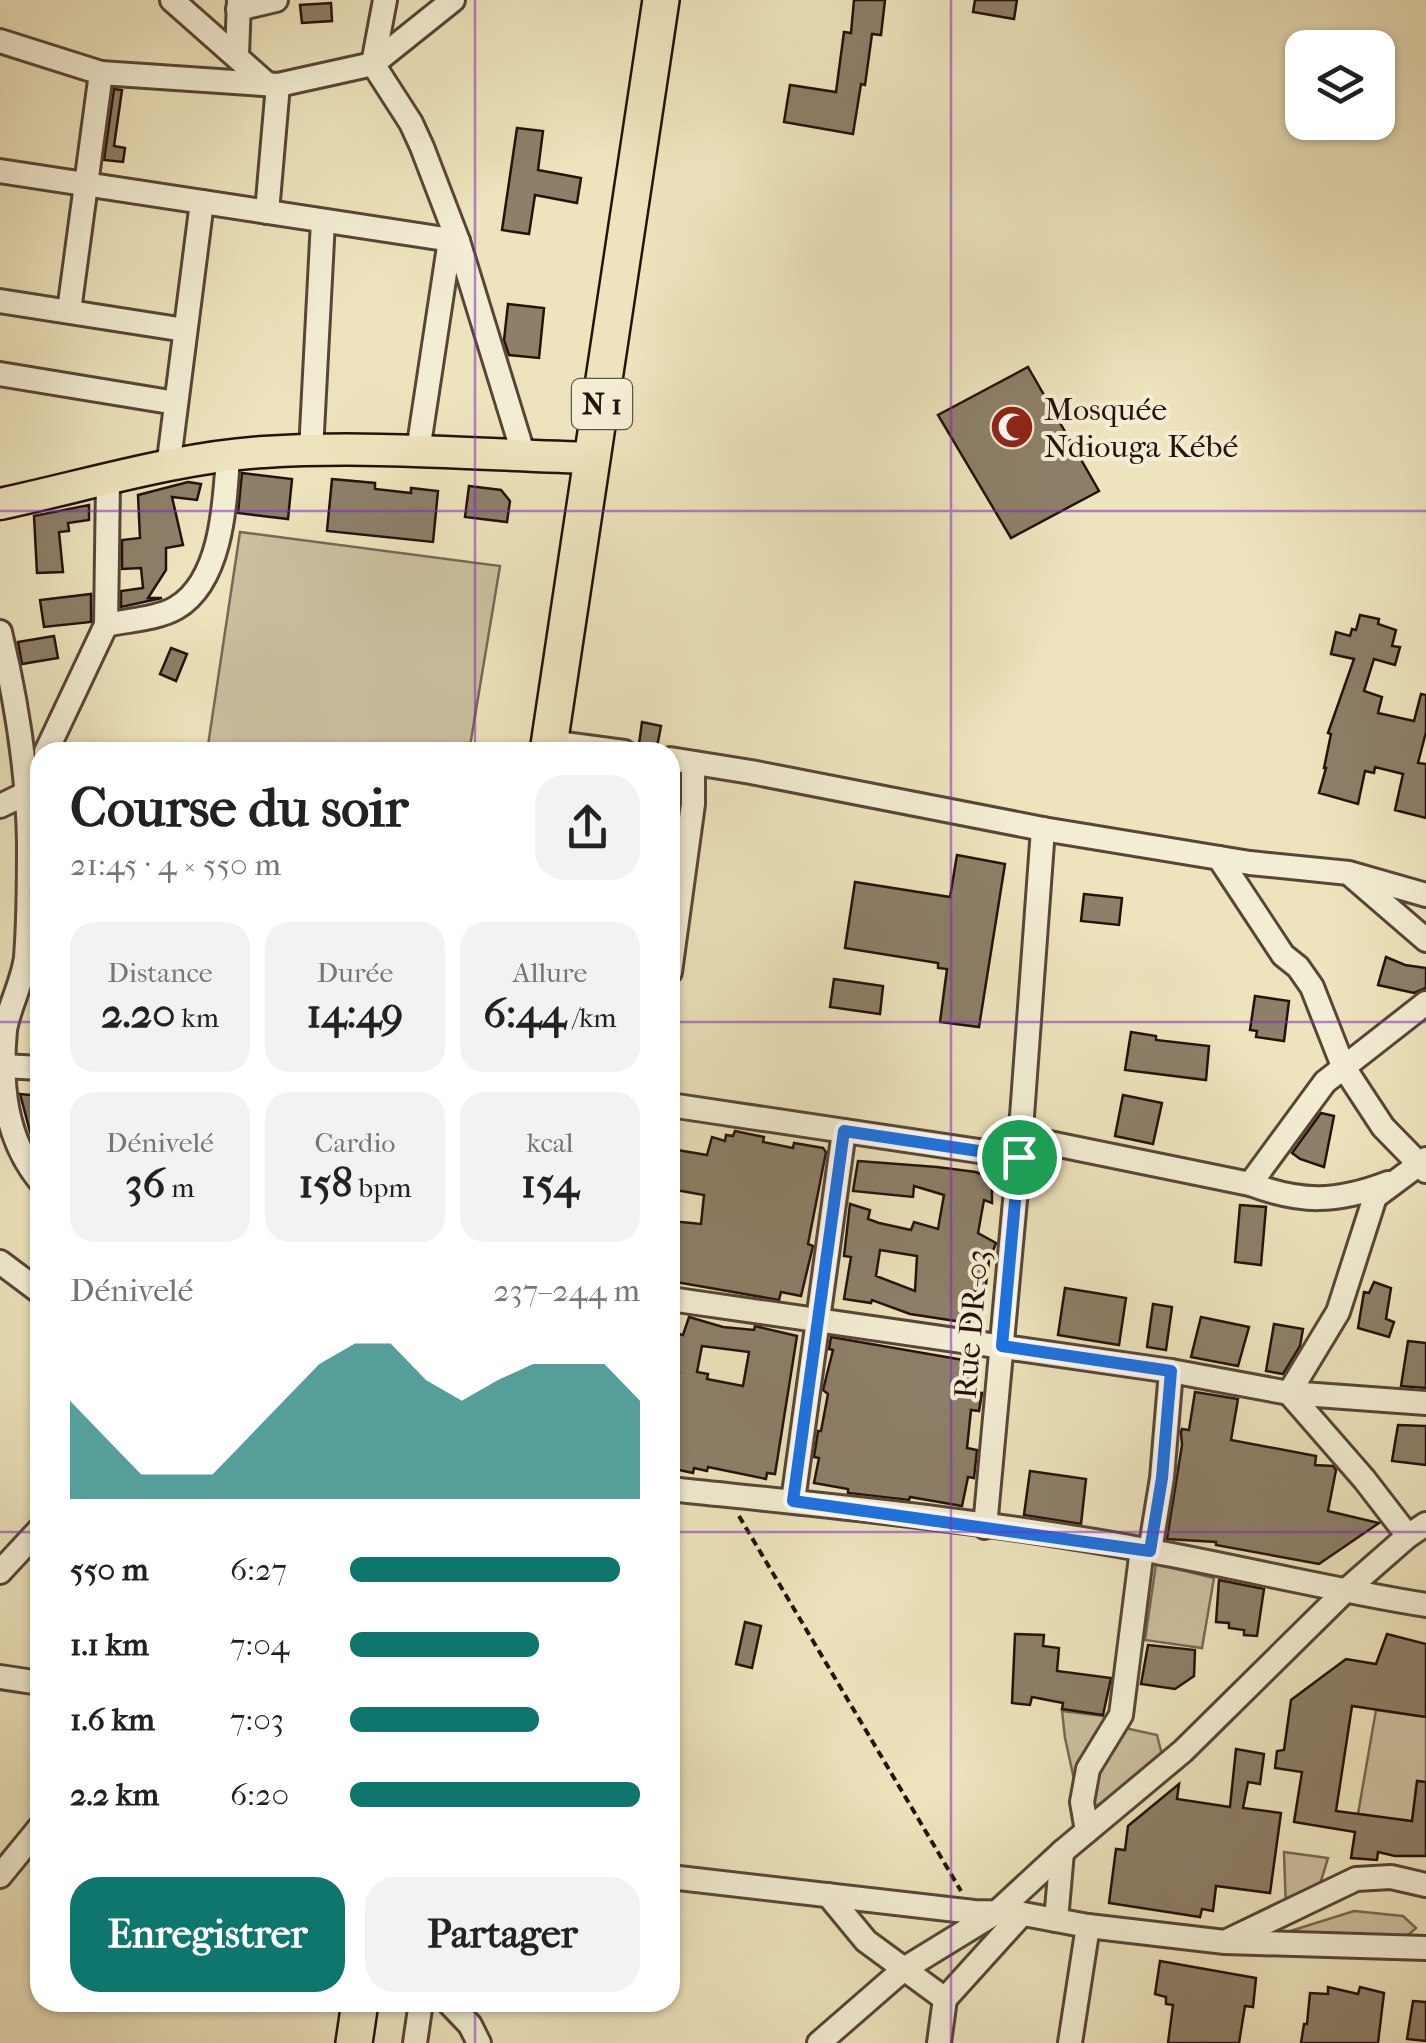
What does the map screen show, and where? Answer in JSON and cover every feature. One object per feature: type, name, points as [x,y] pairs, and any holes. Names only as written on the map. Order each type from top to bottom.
[{"type":"highway","name":"N 1","points":[[547,742],[594,458],[661,0]]},
{"type":"highway","points":[[354,2043],[359,2012]]},
{"type":"main road","points":[[0,504],[228,456],[418,451],[594,458]]},
{"type":"street","points":[[172,0],[272,84]]},
{"type":"street","points":[[237,55],[238,4],[276,0]]},
{"type":"street","points":[[385,0],[373,64],[412,123],[524,456]]},
{"type":"street","points":[[0,40],[101,72],[272,84],[373,64],[453,0]]},
{"type":"street","points":[[69,311],[101,72]]},
{"type":"street","points":[[267,212],[272,84]]},
{"type":"street","points":[[0,171],[454,241]]},
{"type":"street","points":[[168,468],[202,202]]},
{"type":"street","points":[[311,451],[323,221]]},
{"type":"street","points":[[418,451],[454,241]]},
{"type":"street","points":[[0,301],[184,330]]},
{"type":"street","points":[[0,374],[176,402]]},
{"type":"street","points":[[106,625],[177,607],[204,579],[224,524],[228,456]]},
{"type":"street","points":[[51,742],[106,625],[108,480]]},
{"type":"street","points":[[0,632],[26,793],[29,842],[26,961],[5,1030],[3,1095],[8,1123],[30,1168]]},
{"type":"street","points":[[680,899],[693,804],[681,761],[1043,829],[1219,858],[1349,874],[1426,894]]},
{"type":"street","points":[[0,806],[26,793],[30,785]]},
{"type":"street","name":"Rue DR-03","points":[[985,1527],[1020,1147],[1043,829]]},
{"type":"street","points":[[680,1106],[844,1131],[1020,1147],[1250,1184],[1286,1197],[1355,1196],[1424,1165],[1383,1127],[1343,1066],[1312,987],[1298,967],[1282,955],[1219,858]]},
{"type":"street","points":[[1349,874],[1426,940]]},
{"type":"street","points":[[1250,1184],[1298,1114],[1343,1066],[1426,1002]]},
{"type":"street","points":[[3,1066],[30,1067]]},
{"type":"street","points":[[793,1501],[844,1131]]},
{"type":"street","points":[[1289,1393],[1338,1312],[1375,1198],[1396,1180]]},
{"type":"street","points":[[3,1271],[30,1286]]},
{"type":"street","points":[[680,1299],[1171,1371],[1289,1393],[1426,1403]]},
{"type":"street","points":[[1087,1831],[1082,1802],[1088,1770],[1122,1715],[1146,1550],[1162,1478],[1171,1371]]},
{"type":"street","points":[[819,2043],[904,1970],[1062,1852],[1183,1751],[1344,1592],[1417,1530],[1364,1479],[1289,1393]]},
{"type":"street","points":[[680,1490],[793,1501],[1146,1550],[1344,1592],[1426,1605]]},
{"type":"street","points":[[0,1572],[30,1540]]},
{"type":"street","points":[[0,1677],[30,1681]]},
{"type":"street","points":[[0,1876],[30,1840]]},
{"type":"street","points":[[1056,1920],[1062,1852]]},
{"type":"street","points":[[1225,1942],[1356,1879],[1392,1877],[1426,1885]]},
{"type":"street","points":[[680,1878],[1022,1914],[1225,1942],[1426,1948]]},
{"type":"street","points":[[828,1895],[866,1941],[946,2000]]},
{"type":"street","points":[[939,2043],[946,2000],[1022,1914]]},
{"type":"street","points":[[1070,2043],[1088,1926]]},
{"type":"street","points":[[415,2043],[420,2012]]},
{"type":"street","points":[[458,2012],[470,2024],[479,2043]]},
{"type":"path","points":[[727,1495],[985,1912]]},
{"type":"shaded area","points":[[240,532],[500,566],[471,742],[208,742]]},
{"type":"shaded area","points":[[1156,1564],[1214,1578],[1202,1648],[1145,1640]]},
{"type":"shaded area","points":[[1376,1710],[1426,1717],[1426,1791],[1416,1790],[1414,1823],[1358,1814]]},
{"type":"shaded area","points":[[1062,1711],[1112,1717],[1077,1793],[1065,1738]]},
{"type":"shaded area","points":[[1125,1728],[1157,1735],[1164,1763],[1086,1830],[1088,1769]]},
{"type":"shaded area","points":[[1284,1852],[1328,1858],[1316,1897],[1286,1912]]},
{"type":"shaded area","points":[[1354,1911],[1403,1916],[1416,1928],[1399,1943],[1284,1933]]},
{"type":"building","points":[[854,0],[885,0],[881,35],[872,34],[853,134],[784,122],[790,85],[836,92],[844,32],[851,33]]},
{"type":"building","points":[[975,0],[1017,0],[1014,19],[973,12]]},
{"type":"building","points":[[331,3],[332,21],[302,23],[300,5]]},
{"type":"building","points":[[114,89],[122,90],[114,146],[125,148],[123,162],[104,160]]},
{"type":"building","points":[[517,128],[543,131],[538,170],[581,178],[577,203],[535,195],[529,234],[502,230]]},
{"type":"building","points":[[508,304],[544,308],[539,358],[509,355],[504,340]]},
{"type":"building","name":"Mosquée Ndiouga Kébé","points":[[1028,367],[1099,491],[1011,538],[938,415]]},
{"type":"building","points":[[242,473],[292,479],[288,519],[238,513]]},
{"type":"building","points":[[332,479],[375,483],[375,489],[438,491],[433,542],[327,531]]},
{"type":"building","points":[[188,482],[201,484],[197,500],[172,497],[183,545],[166,548],[166,570],[148,598],[162,598],[121,607],[121,591],[143,588],[141,568],[122,569],[122,540],[140,538],[138,495]]},
{"type":"building","points":[[469,486],[501,490],[510,501],[507,522],[465,517]]},
{"type":"building","points":[[89,505],[89,520],[68,523],[69,531],[59,532],[63,572],[37,573],[34,516]]},
{"type":"building","points":[[91,594],[91,622],[44,627],[40,600]]},
{"type":"building","points":[[1360,615],[1379,619],[1378,624],[1396,630],[1392,646],[1400,647],[1395,665],[1374,659],[1364,691],[1382,697],[1378,713],[1414,721],[1421,694],[1426,695],[1426,732],[1418,763],[1426,764],[1426,818],[1395,810],[1403,774],[1375,767],[1374,773],[1365,771],[1358,804],[1319,793],[1326,768],[1331,734],[1328,733],[1354,659],[1331,654],[1336,632],[1350,636]]},
{"type":"building","points":[[54,636],[58,658],[22,664],[18,642]]},
{"type":"building","points":[[171,648],[187,654],[176,681],[160,674]]},
{"type":"building","points":[[642,722],[661,726],[658,742],[639,742]]},
{"type":"building","points":[[957,855],[1005,864],[979,1027],[940,1022],[947,969],[938,968],[938,963],[845,948],[855,882],[950,897]]},
{"type":"building","points":[[1084,894],[1122,898],[1119,925],[1081,921]]},
{"type":"building","points":[[1386,957],[1426,968],[1426,988],[1414,993],[1378,985]]},
{"type":"building","points":[[834,979],[883,986],[880,1014],[830,1007]]},
{"type":"building","points":[[1255,996],[1289,1001],[1284,1041],[1256,1037],[1257,1031],[1250,1030]]},
{"type":"building","points":[[1131,1032],[1156,1036],[1156,1040],[1209,1046],[1206,1080],[1125,1070]]},
{"type":"building","points":[[20,1094],[30,1095],[30,1132]]},
{"type":"building","points":[[1123,1095],[1162,1103],[1153,1144],[1115,1136]]},
{"type":"building","points":[[1321,1113],[1334,1116],[1324,1167],[1292,1153]]},
{"type":"building","points":[[735,1131],[764,1137],[763,1142],[793,1148],[794,1143],[823,1148],[826,1152],[808,1244],[813,1246],[801,1296],[781,1292],[779,1300],[680,1283],[680,1222],[701,1224],[704,1195],[680,1191],[680,1150],[707,1155],[712,1137],[725,1141],[726,1135],[733,1136]]},
{"type":"building","points":[[858,1161],[976,1172],[992,1179],[992,1203],[984,1200],[978,1233],[996,1243],[985,1292],[975,1291],[969,1323],[910,1314],[872,1300],[871,1303],[844,1299],[851,1257],[844,1256],[850,1204],[870,1210],[868,1219],[879,1223],[911,1230],[914,1222],[938,1229],[944,1195],[914,1186],[913,1197],[853,1191]],"holes":[[[880,1250],[917,1256],[915,1291],[876,1276]]]},
{"type":"building","points":[[1240,1205],[1266,1207],[1261,1265],[1235,1262]]},
{"type":"building","points":[[1374,1282],[1391,1288],[1386,1319],[1394,1322],[1389,1337],[1358,1328],[1364,1292],[1369,1293]]},
{"type":"building","points":[[1065,1288],[1126,1298],[1119,1345],[1058,1335]]},
{"type":"building","points":[[1153,1304],[1172,1307],[1166,1350],[1147,1347]]},
{"type":"building","points":[[689,1317],[723,1327],[754,1330],[755,1326],[797,1336],[775,1474],[767,1473],[766,1479],[708,1467],[707,1471],[694,1468],[693,1473],[680,1470],[680,1334]],"holes":[[[702,1346],[749,1352],[743,1386],[707,1379],[708,1374],[697,1372]]]},
{"type":"building","points":[[1201,1317],[1249,1327],[1238,1366],[1191,1357]]},
{"type":"building","points":[[1274,1324],[1303,1329],[1300,1346],[1283,1374],[1266,1371]]},
{"type":"building","points":[[831,1337],[975,1362],[970,1387],[982,1393],[979,1411],[971,1410],[967,1448],[977,1450],[974,1478],[968,1477],[962,1506],[910,1497],[909,1500],[848,1493],[848,1489],[814,1483],[819,1458],[814,1457],[818,1431],[828,1394],[823,1390],[833,1350],[829,1349]]},
{"type":"building","points":[[1408,1341],[1426,1343],[1426,1388],[1401,1386]]},
{"type":"building","points":[[1195,1392],[1238,1399],[1231,1440],[1316,1456],[1315,1465],[1333,1466],[1336,1470],[1328,1511],[1379,1523],[1319,1564],[1216,1542],[1167,1539],[1181,1432],[1189,1430]]},
{"type":"building","points":[[1398,1425],[1426,1426],[1426,1465],[1392,1461]]},
{"type":"building","points":[[1030,1471],[1086,1479],[1081,1524],[1024,1515]]},
{"type":"building","points":[[1219,1580],[1264,1589],[1257,1636],[1244,1635],[1244,1630],[1229,1628],[1229,1623],[1216,1622]]},
{"type":"building","points":[[745,1622],[761,1626],[752,1668],[736,1664]]},
{"type":"building","points":[[1015,1634],[1044,1635],[1043,1646],[1059,1648],[1057,1671],[1111,1678],[1103,1715],[1062,1709],[1063,1703],[1032,1697],[1030,1705],[1012,1703]]},
{"type":"building","points":[[1387,1634],[1426,1644],[1426,1717],[1352,1706],[1336,1811],[1412,1821],[1417,1781],[1426,1782],[1426,1856],[1378,1852],[1377,1860],[1351,1858],[1355,1832],[1294,1822],[1302,1772],[1275,1768],[1277,1751],[1284,1750],[1291,1700],[1346,1659],[1376,1664]]},
{"type":"building","points":[[1148,1645],[1195,1650],[1194,1676],[1175,1689],[1141,1684]]},
{"type":"building","points":[[1236,1749],[1264,1754],[1260,1784],[1248,1782],[1243,1808],[1281,1813],[1270,1893],[1216,1886],[1213,1911],[1202,1909],[1200,1917],[1109,1903],[1116,1849],[1125,1850],[1128,1826],[1179,1784],[1177,1799],[1230,1807]]},
{"type":"building","points":[[1160,1961],[1256,1978],[1253,2007],[1245,2006],[1239,2043],[1168,2043],[1173,2005],[1166,2004],[1166,1997],[1155,1994]]},
{"type":"building","points":[[1328,1987],[1358,1994],[1360,1987],[1384,1993],[1378,2043],[1301,2043],[1310,1993],[1328,1994]]},
{"type":"building","points":[[1413,2001],[1426,2002],[1426,2041],[1407,2039]]},
{"type":"place","name":"Mosquée Ndiouga Kébé","points":[[1012,427]]},
{"type":"route","points":[[844,1131],[1019,1157],[1002,1346],[1171,1371],[1162,1478],[1150,1551],[793,1501],[844,1131]]}]
